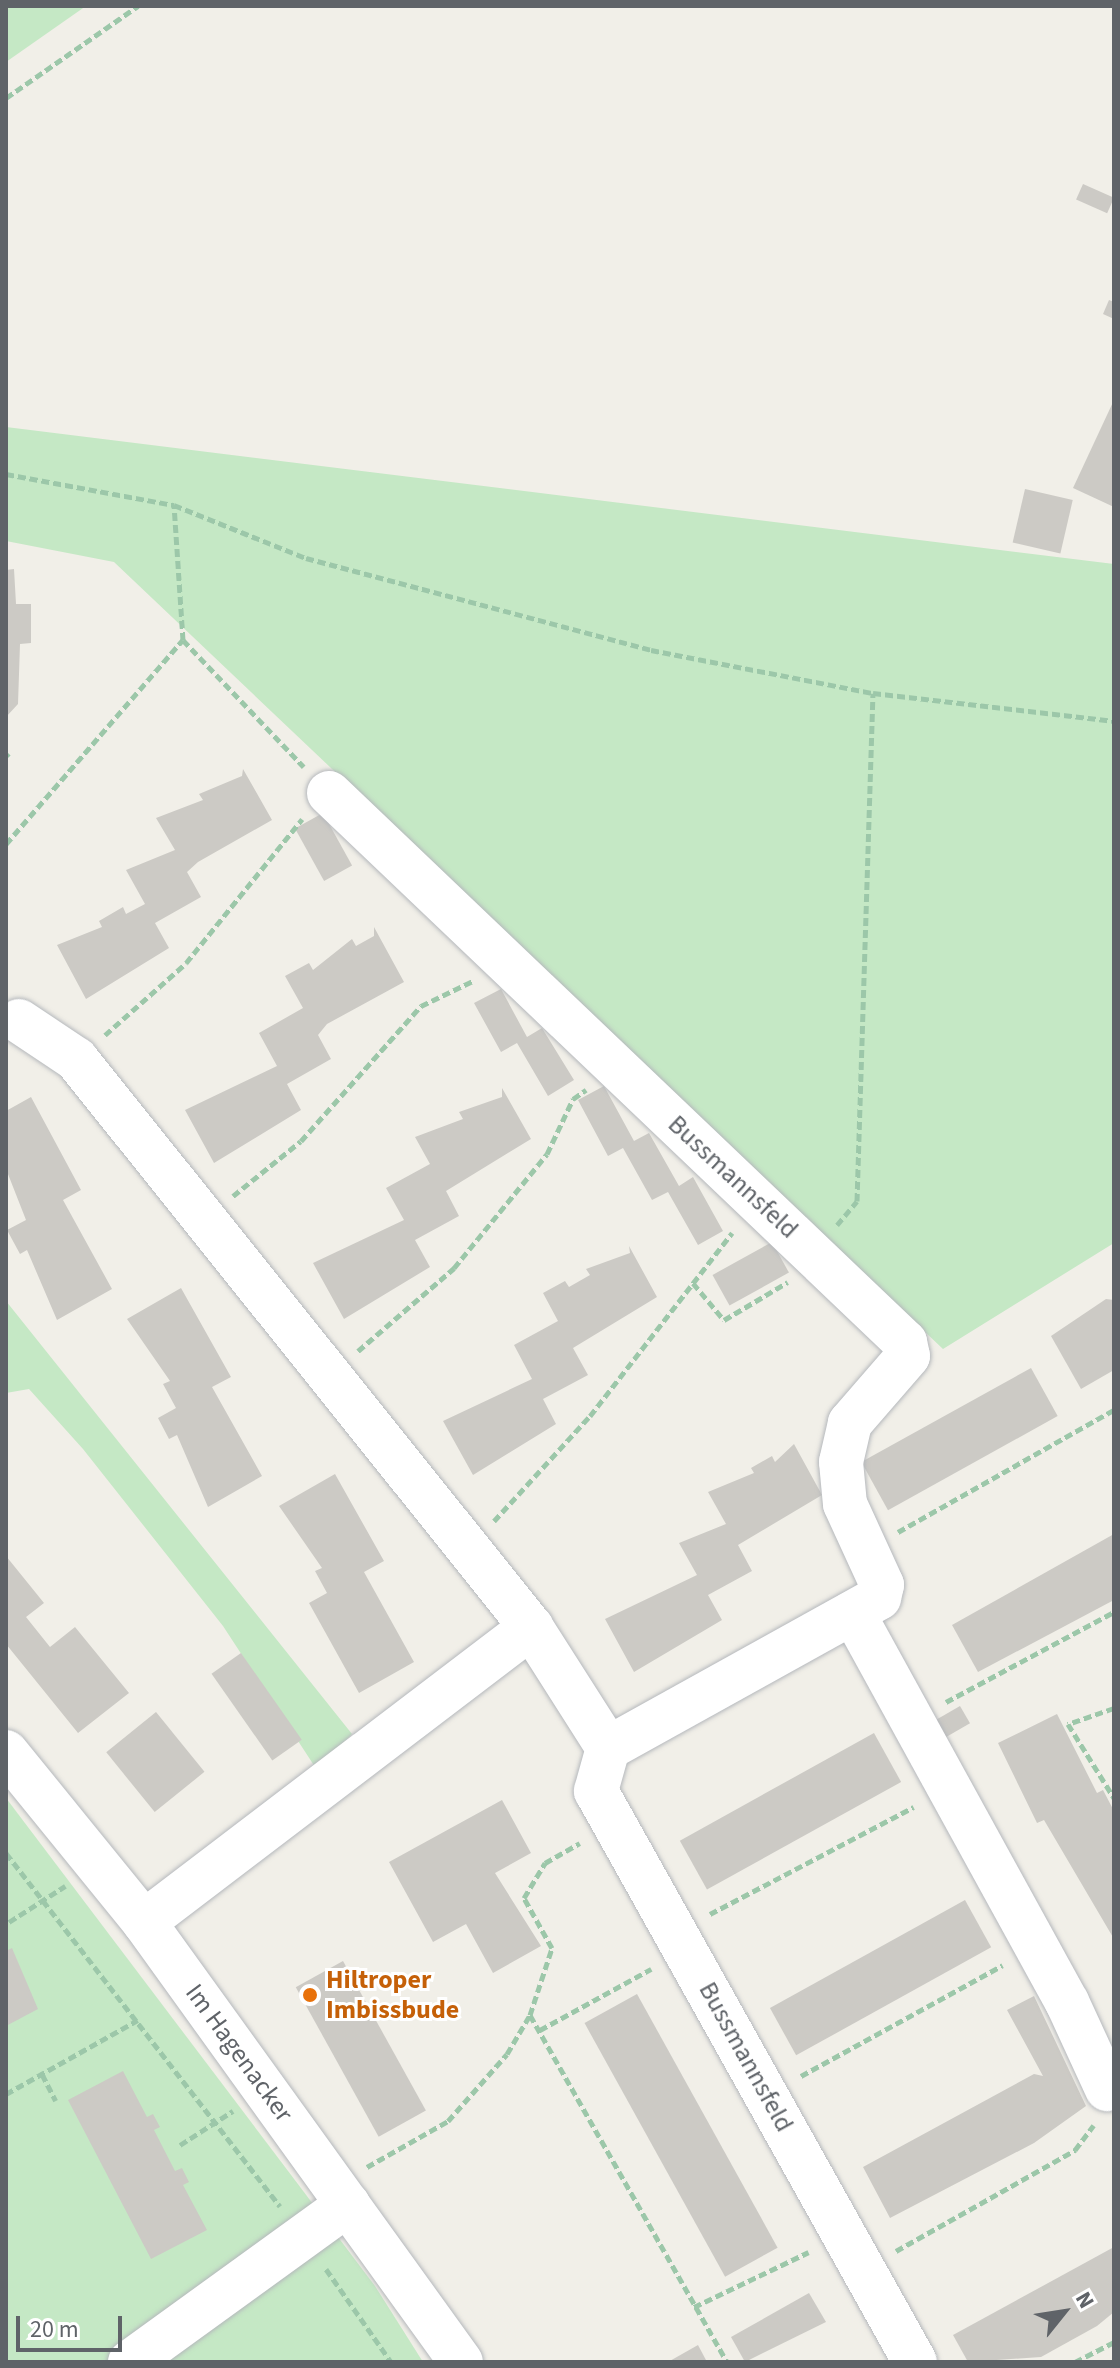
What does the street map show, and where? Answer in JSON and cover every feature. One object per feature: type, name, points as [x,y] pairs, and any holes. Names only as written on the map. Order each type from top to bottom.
[{"type":"street","name":"Bussmannsfeld","points":[[329,793],[616,1069],[819,1256],[905,1342],[908,1356],[850,1423],[841,1462],[845,1504],[862,1552],[882,1585],[879,1598],[608,1748],[596,1791],[915,2362]]},
{"type":"street","points":[[19,1021],[76,1059],[531,1627],[608,1748]]},
{"type":"street","points":[[853,1613],[946,1789],[1035,1947],[1107,2089]]},
{"type":"street","points":[[144,1922],[531,1627]]},
{"type":"street","name":"Im Hagenacker","points":[[6,1752],[144,1922],[461,2362]]},
{"type":"street","points":[[130,2362],[303,2237],[341,2194]]},
{"type":"path","points":[[6,98],[138,6]]},
{"type":"path","points":[[6,474],[174,505],[306,558],[651,650],[873,693],[1114,721]]},
{"type":"path","points":[[76,1059],[186,963],[295,825],[329,793],[183,640],[174,505]]},
{"type":"path","points":[[6,844],[183,640]]},
{"type":"path","points":[[693,1283],[724,1320],[819,1256],[857,1201],[873,693]]},
{"type":"path","points":[[204,1219],[301,1141],[421,1006],[507,964]]},
{"type":"path","points":[[330,1375],[454,1268],[547,1154],[573,1099],[616,1069]]},
{"type":"path","points":[[469,1548],[590,1416],[758,1201]]},
{"type":"path","points":[[862,1552],[1114,1410]]},
{"type":"path","points":[[910,1722],[1114,1612]]},
{"type":"path","points":[[1114,1708],[1068,1724],[1114,1798]]},
{"type":"path","points":[[540,2030],[682,1941],[946,1789]]},
{"type":"path","points":[[341,2194],[448,2121],[507,2054],[530,2015],[552,1948],[524,1898],[545,1863],[614,1824]]},
{"type":"path","points":[[6,1853],[303,2237],[391,2362]]},
{"type":"path","points":[[9,1922],[97,1864]]},
{"type":"path","points":[[767,2095],[1035,1947]]},
{"type":"path","points":[[530,2015],[727,2362]]},
{"type":"path","points":[[6,2094],[138,2020]]},
{"type":"path","points":[[42,2074],[56,2101]]},
{"type":"path","points":[[694,2307],[854,2253],[1075,2150],[1094,2129],[1107,2089]]},
{"type":"path","points":[[180,2145],[266,2090]]},
{"type":"path","points":[[1075,2362],[1114,2342]]},
{"type":"green space","points":[[6,6],[86,6],[6,62]]},
{"type":"green space","points":[[6,427],[1114,564],[1114,1243],[943,1349],[114,562],[6,541]]},
{"type":"green space","points":[[6,1301],[352,1734],[317,1770],[223,1626],[83,1449],[29,1389],[6,1393]]},
{"type":"green space","points":[[6,1798],[375,2286],[423,2362],[6,2362]]},
{"type":"building","points":[[1083,184],[1114,198],[1107,213],[1076,200]]},
{"type":"building","points":[[1109,300],[1114,302],[1114,319],[1103,314]]},
{"type":"building","points":[[1114,400],[1114,507],[1073,488]]},
{"type":"building","points":[[1025,489],[1073,500],[1060,554],[1013,543]]},
{"type":"building","points":[[14,569],[16,604],[31,604],[31,643],[20,644],[18,704],[6,717],[6,570]]},
{"type":"building","points":[[243,769],[272,820],[198,862],[187,872],[201,897],[155,923],[169,948],[86,999],[57,945],[102,927],[99,921],[123,907],[126,914],[145,904],[126,870],[175,850],[156,818],[203,800],[199,794],[242,776]]},
{"type":"building","points":[[323,813],[352,865],[324,881],[295,829]]},
{"type":"building","points":[[374,927],[404,982],[327,1024],[318,1035],[331,1059],[287,1084],[301,1110],[214,1163],[185,1110],[277,1066],[259,1033],[303,1008],[285,976],[309,963],[313,970],[352,939],[356,946],[374,936]]},
{"type":"building","points":[[501,989],[527,1037],[542,1028],[574,1080],[548,1096],[517,1043],[501,1052],[474,1003]]},
{"type":"building","points":[[604,1086],[634,1141],[649,1133],[679,1186],[693,1177],[723,1231],[698,1245],[668,1192],[652,1200],[623,1148],[608,1156],[578,1100]]},
{"type":"building","points":[[502,1088],[531,1139],[446,1191],[459,1216],[415,1240],[430,1267],[344,1319],[313,1263],[404,1220],[386,1188],[430,1164],[415,1137],[463,1119],[459,1112],[502,1097]]},
{"type":"building","points":[[31,1097],[81,1190],[63,1200],[112,1289],[57,1320],[27,1250],[20,1254],[7,1230],[26,1220],[6,1169],[6,1111]]},
{"type":"building","points":[[772,1242],[789,1273],[729,1306],[713,1275]]},
{"type":"building","points":[[629,1246],[657,1297],[573,1348],[588,1375],[543,1399],[556,1424],[473,1475],[443,1421],[532,1379],[514,1345],[558,1321],[543,1293],[565,1281],[569,1287],[590,1275],[586,1269],[630,1253]]},
{"type":"building","points":[[181,1288],[231,1377],[212,1387],[262,1476],[208,1507],[177,1435],[169,1439],[158,1418],[176,1408],[163,1384],[170,1381],[127,1319]]},
{"type":"building","points":[[1106,1299],[1114,1300],[1114,1370],[1081,1389],[1051,1336]]},
{"type":"building","points":[[1031,1368],[1058,1416],[888,1510],[861,1462]]},
{"type":"building","points":[[794,1444],[822,1495],[738,1545],[752,1571],[708,1595],[722,1620],[634,1672],[605,1619],[697,1575],[679,1543],[726,1524],[708,1492],[754,1473],[751,1468],[772,1456],[775,1462]]},
{"type":"building","points":[[335,1474],[384,1561],[364,1572],[414,1662],[359,1693],[309,1603],[327,1593],[315,1571],[322,1568],[279,1506]]},
{"type":"building","points":[[1114,1534],[1114,1600],[978,1672],[952,1625]]},
{"type":"building","points":[[6,1556],[44,1603],[26,1617],[50,1647],[75,1627],[129,1693],[78,1733],[6,1644]]},
{"type":"building","points":[[241,1653],[302,1740],[272,1760],[212,1674]]},
{"type":"building","points":[[960,1706],[970,1723],[941,1740],[931,1723]]},
{"type":"building","points":[[156,1712],[204,1772],[155,1812],[106,1752]]},
{"type":"building","points":[[1057,1714],[1097,1793],[1103,1790],[1114,1811],[1114,1939],[1044,1820],[1037,1823],[998,1743]]},
{"type":"building","points":[[874,1733],[901,1782],[707,1890],[680,1841]]},
{"type":"building","points":[[502,1800],[531,1853],[495,1873],[541,1946],[493,1973],[466,1924],[433,1942],[389,1862]]},
{"type":"building","points":[[965,1900],[991,1947],[796,2055],[770,2008]]},
{"type":"building","points":[[12,1948],[38,2009],[6,2026],[6,1951]]},
{"type":"building","points":[[343,1961],[426,2111],[379,2137],[296,1987]]},
{"type":"building","points":[[637,1994],[778,2248],[725,2277],[585,2023]]},
{"type":"building","points":[[1034,1996],[1086,2106],[1034,2143],[890,2218],[863,2167],[1034,2074],[1043,2076],[1007,2010]]},
{"type":"building","points":[[123,2071],[147,2117],[153,2114],[160,2127],[154,2130],[175,2171],[182,2168],[189,2182],[183,2185],[207,2230],[151,2259],[68,2100]]},
{"type":"building","points":[[1114,2247],[1114,2312],[1097,2326],[1041,2357],[968,2362],[953,2335]]},
{"type":"building","points":[[809,2293],[826,2322],[745,2362],[731,2337]]},
{"type":"building","points":[[698,2345],[707,2362],[668,2362]]},
{"type":"place","name":"Hiltroper Imbissbude","points":[[310,1995]]}]
